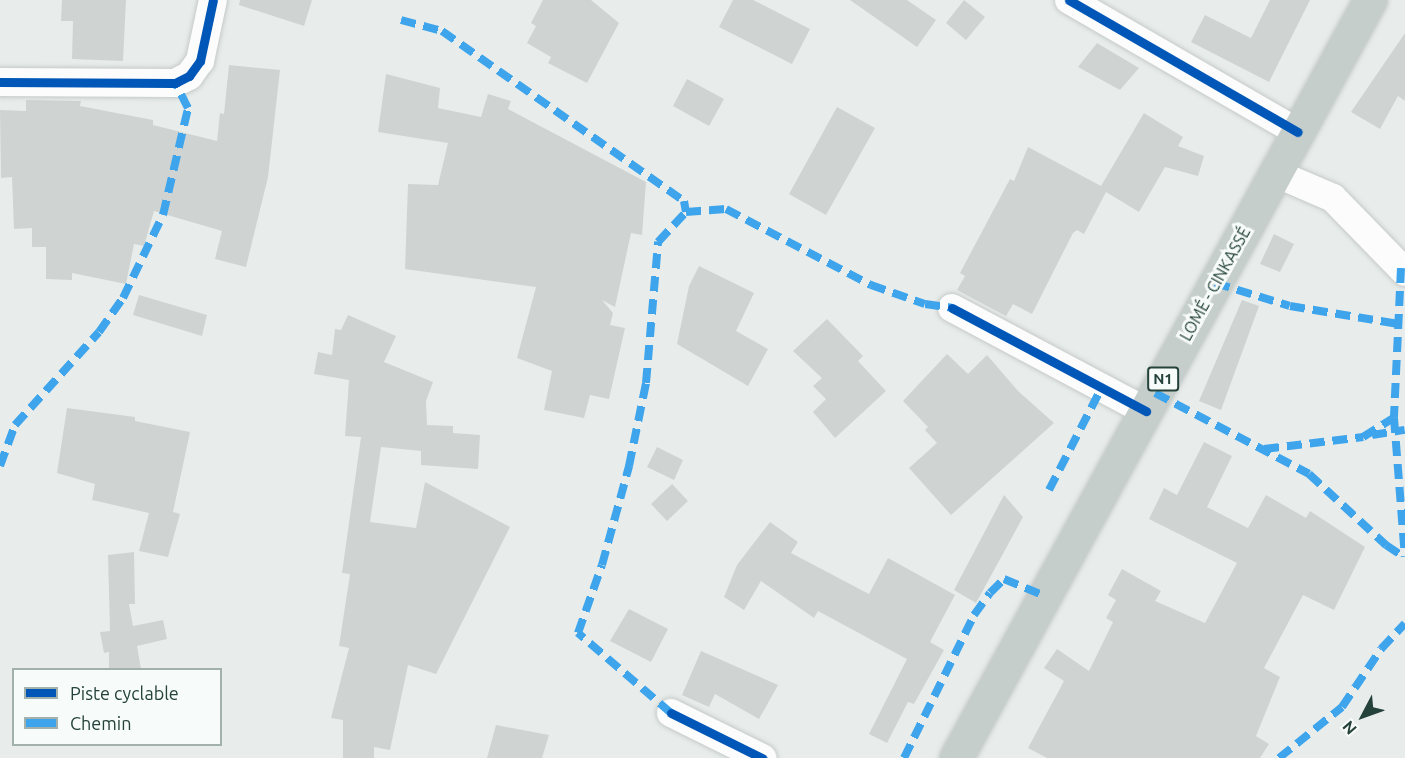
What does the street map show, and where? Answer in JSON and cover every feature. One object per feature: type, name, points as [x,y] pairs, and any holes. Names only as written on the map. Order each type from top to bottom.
[{"type":"highway","name":"LOMÉ - CINKASSÉ","points":[[956,758],[1370,0]]},
{"type":"street","points":[[0,82],[175,83],[189,76],[200,61],[213,0]]},
{"type":"street","points":[[1069,0],[1298,132]]},
{"type":"street","points":[[1275,173],[1333,198],[1405,272]]},
{"type":"street","points":[[952,308],[1146,411]]},
{"type":"street","points":[[671,713],[762,758]]},
{"type":"building","points":[[62,0],[126,0],[123,61],[72,59],[73,21],[61,21]]},
{"type":"building","points":[[240,0],[312,0],[304,26],[239,5]]},
{"type":"building","points":[[543,0],[591,0],[619,23],[587,83],[548,63],[551,57],[527,43],[536,26],[531,23]]},
{"type":"building","points":[[733,0],[753,0],[810,29],[792,64],[719,27]]},
{"type":"building","points":[[850,0],[907,0],[936,20],[917,47]]},
{"type":"building","points":[[964,0],[985,17],[966,40],[946,23]]},
{"type":"building","points":[[1270,0],[1310,0],[1269,82],[1191,42],[1205,15],[1251,38]]},
{"type":"building","points":[[1405,33],[1405,101],[1398,96],[1380,129],[1351,112]]},
{"type":"building","points":[[1097,43],[1139,68],[1120,90],[1078,67]]},
{"type":"building","points":[[229,65],[280,70],[268,177],[246,267],[215,259],[222,231],[154,211],[144,246],[134,244],[126,284],[72,273],[72,280],[46,279],[46,247],[32,247],[32,228],[14,229],[12,177],[1,178],[0,110],[26,111],[26,100],[81,101],[80,106],[153,120],[153,125],[217,141],[220,113],[224,114]]},
{"type":"building","points":[[386,74],[440,88],[438,108],[481,117],[488,94],[511,101],[508,109],[646,182],[642,235],[631,233],[615,307],[602,300],[613,313],[610,325],[625,328],[609,399],[590,395],[584,418],[544,410],[552,371],[517,358],[536,287],[405,269],[408,184],[438,185],[448,143],[378,132]]},
{"type":"building","points":[[687,79],[724,99],[709,126],[673,106]]},
{"type":"building","points":[[837,107],[875,128],[826,215],[789,194]]},
{"type":"building","points":[[1144,113],[1183,137],[1178,146],[1204,156],[1198,176],[1165,167],[1139,212],[1106,192],[1084,234],[1077,230],[1073,233],[1032,314],[1013,304],[1006,316],[957,290],[965,276],[960,273],[1010,179],[1014,181],[1028,147],[1101,186]]},
{"type":"building","points":[[1274,234],[1294,244],[1280,272],[1260,264]]},
{"type":"building","points":[[699,266],[754,293],[736,331],[768,349],[748,386],[677,344],[689,286]]},
{"type":"building","points":[[139,295],[207,315],[202,336],[133,315]]},
{"type":"building","points":[[1242,300],[1259,306],[1221,410],[1199,401]]},
{"type":"building","points":[[348,315],[396,336],[384,362],[433,382],[426,401],[427,425],[453,426],[453,433],[480,435],[478,469],[421,465],[421,451],[381,447],[370,522],[416,528],[425,482],[510,527],[436,674],[408,665],[390,750],[374,747],[374,758],[343,758],[343,720],[331,718],[349,648],[339,646],[350,574],[342,573],[361,437],[345,436],[349,380],[314,374],[318,352],[332,355],[335,329],[341,330]]},
{"type":"building","points":[[827,319],[863,356],[858,361],[886,391],[835,438],[813,412],[826,399],[813,386],[822,378],[793,351]]},
{"type":"building","points":[[947,354],[968,374],[987,355],[1018,391],[1054,423],[951,515],[909,468],[937,443],[925,430],[928,427],[903,401]]},
{"type":"building","points":[[67,408],[135,417],[135,421],[190,432],[173,512],[180,514],[168,557],[139,551],[149,513],[92,500],[95,484],[57,473]]},
{"type":"building","points":[[1204,442],[1232,456],[1207,507],[1248,528],[1266,495],[1306,518],[1310,511],[1365,547],[1334,610],[1303,595],[1264,668],[1280,677],[1256,736],[1269,744],[1260,758],[1047,758],[1028,748],[1064,681],[1044,668],[1057,649],[1089,671],[1113,622],[1106,618],[1116,600],[1108,595],[1122,569],[1161,591],[1155,601],[1205,623],[1237,563],[1149,519],[1164,488],[1177,495]]},
{"type":"building","points":[[657,447],[683,460],[674,480],[647,467]]},
{"type":"building","points":[[672,484],[688,501],[667,521],[651,504]]},
{"type":"building","points":[[1004,495],[1023,517],[976,603],[954,590]]},
{"type":"building","points":[[770,522],[798,542],[791,553],[869,594],[888,558],[955,595],[930,642],[944,650],[914,704],[908,702],[887,743],[869,734],[907,659],[818,611],[814,618],[761,581],[744,610],[724,597],[737,565]]},
{"type":"building","points":[[134,552],[135,604],[129,604],[133,626],[163,620],[167,639],[137,646],[141,668],[109,668],[109,652],[104,653],[100,632],[110,631],[108,555]]},
{"type":"building","points":[[629,609],[668,629],[651,662],[610,641]]},
{"type":"building","points":[[701,651],[778,685],[759,719],[715,694],[709,707],[682,695]]},
{"type":"building","points":[[496,725],[549,735],[542,758],[487,758]]},
{"type":"marked path","points":[[401,20],[442,31],[684,201],[686,212]]},
{"type":"marked path","points":[[0,466],[15,425],[99,332],[123,298],[163,215],[188,108],[175,83]]},
{"type":"marked path","points":[[671,713],[578,633],[602,565],[629,466],[646,383],[658,242],[686,212],[726,209],[871,285],[925,304],[952,308]]},
{"type":"marked path","points":[[1401,268],[1394,418],[1405,557]]},
{"type":"marked path","points":[[1215,283],[1290,306],[1399,324]]},
{"type":"marked path","points":[[1049,490],[1102,387]]},
{"type":"marked path","points":[[1155,393],[1309,474],[1386,545],[1404,557]]},
{"type":"marked path","points":[[1264,449],[1363,437],[1394,418]]},
{"type":"marked path","points":[[1372,435],[1405,430]]},
{"type":"marked path","points":[[904,758],[974,615],[990,593],[1004,579],[1045,596]]},
{"type":"marked path","points":[[1279,758],[1342,707],[1381,649],[1405,623]]},
{"type":"cycle path","points":[[0,82],[175,83],[189,76],[200,61],[213,0]]},
{"type":"cycle path","points":[[1069,0],[1298,132]]},
{"type":"cycle path","points":[[952,308],[1146,411]]},
{"type":"cycle path","points":[[671,713],[762,758]]}]
